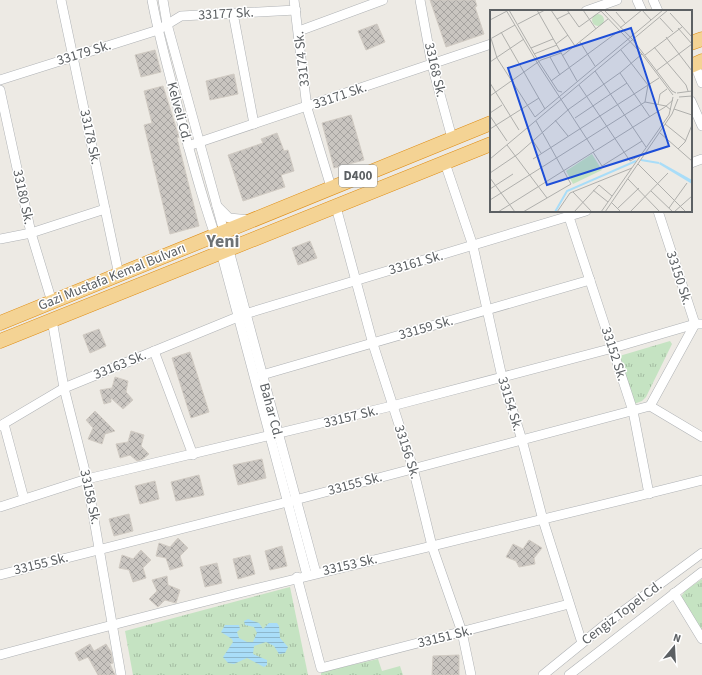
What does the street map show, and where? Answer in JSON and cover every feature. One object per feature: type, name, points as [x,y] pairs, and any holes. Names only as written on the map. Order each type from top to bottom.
[{"type":"highway","points":[[692,44],[702,39]]},
{"type":"highway","name":"Gazi Mustafa Kemal Bulvarı","points":[[0,323],[119,274],[216,229],[251,221],[490,123]]},
{"type":"highway","name":"Gazi Mustafa Kemal Bulvarı","points":[[0,341],[490,144]]},
{"type":"street","name":"33178 Sk.","points":[[61,0],[119,274]]},
{"type":"street","name":"Kelveli Cd.","points":[[152,0],[158,30],[188,146],[225,251]]},
{"type":"street","name":"Kelveli Cd.","points":[[163,0],[168,24],[221,217],[216,229]]},
{"type":"street","name":"33174 Sk.","points":[[294,0],[299,31],[307,108],[332,187]]},
{"type":"street","points":[[299,31],[383,0]]},
{"type":"street","name":"33168 Sk.","points":[[420,0],[432,65],[452,138]]},
{"type":"street","points":[[589,10],[617,0]]},
{"type":"street","points":[[637,0],[642,10]]},
{"type":"street","points":[[653,0],[658,10]]},
{"type":"street","name":"33177 Sk.","points":[[181,16],[296,10]]},
{"type":"street","points":[[233,13],[254,124]]},
{"type":"street","name":"33179 Sk.","points":[[0,80],[158,30],[181,16]]},
{"type":"street","name":"33171 Sk.","points":[[188,146],[307,108],[490,44]]},
{"type":"street","points":[[695,64],[702,83]]},
{"type":"street","name":"33180 Sk.","points":[[0,90],[31,233],[52,302]]},
{"type":"street","points":[[692,103],[702,126]]},
{"type":"street","points":[[692,164],[702,159]]},
{"type":"street","name":"33154 Sk.","points":[[445,163],[473,246],[486,311],[502,377],[522,440],[543,520],[582,643]]},
{"type":"street","points":[[217,206],[229,218],[251,221]]},
{"type":"street","name":"33156 Sk.","points":[[336,206],[373,344],[413,468],[432,546],[462,632],[471,675]]},
{"type":"street","points":[[0,239],[31,233],[105,209]]},
{"type":"street","name":"33161 Sk.","points":[[242,315],[583,212]]},
{"type":"street","name":"33150 Sk.","points":[[658,212],[698,324]]},
{"type":"street","points":[[216,229],[221,217]]},
{"type":"street","name":"33152 Sk.","points":[[570,217],[633,411],[649,494]]},
{"type":"street","name":"Bahar Cd.","points":[[225,251],[311,574]]},
{"type":"street","name":"33159 Sk.","points":[[262,375],[590,280]]},
{"type":"street","name":"Bahar Cd.","points":[[242,315],[262,375],[274,436]]},
{"type":"street","name":"33163 Sk.","points":[[2,425],[64,388],[242,315]]},
{"type":"street","name":"33158 Sk.","points":[[52,320],[64,388],[87,479],[121,675]]},
{"type":"street","points":[[698,324],[650,406],[702,437]]},
{"type":"street","name":"33157 Sk.","points":[[0,507],[87,479],[274,436],[613,348],[698,324]]},
{"type":"street","points":[[154,351],[193,455]]},
{"type":"street","name":"33155 Sk.","points":[[0,574],[291,501],[650,406]]},
{"type":"street","points":[[2,425],[24,499]]},
{"type":"street","name":"33153 Sk.","points":[[0,655],[113,624],[311,574],[543,520],[702,480]]},
{"type":"street","name":"Cengiz Topel Cd.","points":[[543,675],[607,623],[702,553]]},
{"type":"street","name":"Cengiz Topel Cd.","points":[[569,675],[702,572]]},
{"type":"street","name":"33151 Sk.","points":[[297,578],[321,668],[569,604]]},
{"type":"street","points":[[674,593],[702,639]]},
{"type":"green space","points":[[670,341],[672,344],[646,397],[642,401],[634,404],[616,357]]},
{"type":"green space","points":[[702,579],[702,642],[680,598],[686,590]]},
{"type":"green space","points":[[290,587],[308,675],[133,675],[125,631]]},
{"type":"green space","points":[[378,659],[382,671],[400,666],[403,675],[321,675],[321,672]]},
{"type":"water","points":[[248,619],[259,623],[263,629],[269,623],[277,623],[279,626],[280,638],[288,647],[285,653],[279,654],[274,646],[266,642],[254,646],[253,654],[267,660],[267,665],[264,667],[247,658],[234,664],[228,663],[223,657],[233,642],[232,639],[221,632],[225,625],[239,625],[240,629],[237,632],[239,638],[247,642],[253,642],[257,633],[254,627],[245,625],[244,621]]},
{"type":"building","points":[[430,0],[475,0],[477,6],[475,7],[484,34],[446,47]]},
{"type":"building","points":[[377,24],[385,42],[366,50],[358,31]]},
{"type":"building","points":[[155,50],[161,72],[141,77],[135,55]]},
{"type":"building","points":[[234,74],[238,94],[210,100],[206,81]]},
{"type":"building","points":[[163,86],[179,137],[177,138],[199,226],[170,234],[144,125],[152,123],[144,91]]},
{"type":"building","points":[[351,115],[364,160],[334,168],[322,123]]},
{"type":"building","points":[[277,133],[284,151],[288,150],[294,171],[281,175],[285,187],[243,201],[228,155],[263,143],[261,139]]},
{"type":"building","points":[[310,241],[317,258],[298,265],[292,248]]},
{"type":"building","points":[[99,329],[106,346],[90,353],[83,335]]},
{"type":"building","points":[[190,352],[209,412],[191,418],[172,358]]},
{"type":"building","points":[[115,377],[128,381],[126,392],[133,400],[123,409],[111,398],[111,402],[104,404],[100,390],[112,388]]},
{"type":"building","points":[[95,411],[115,431],[105,434],[102,444],[88,439],[93,428],[86,420]]},
{"type":"building","points":[[131,431],[144,435],[141,446],[149,454],[143,459],[137,461],[130,455],[120,458],[116,444],[128,442]]},
{"type":"building","points":[[262,459],[266,478],[238,485],[233,465]]},
{"type":"building","points":[[199,475],[204,495],[176,501],[171,482]]},
{"type":"building","points":[[155,481],[159,499],[140,504],[135,486]]},
{"type":"building","points":[[129,514],[133,531],[114,536],[109,519]]},
{"type":"building","points":[[178,538],[188,548],[180,556],[183,566],[170,570],[166,558],[156,556],[159,543],[170,547]]},
{"type":"building","points":[[529,540],[542,548],[534,558],[535,564],[519,567],[516,561],[506,557],[513,544],[523,549]]},
{"type":"building","points":[[282,546],[287,566],[270,570],[265,551]]},
{"type":"building","points":[[141,550],[151,560],[143,568],[146,578],[133,582],[129,570],[119,568],[122,555],[133,559]]},
{"type":"building","points":[[250,555],[255,574],[238,579],[233,559]]},
{"type":"building","points":[[217,563],[222,583],[205,587],[200,567]]},
{"type":"building","points":[[167,576],[168,585],[180,590],[176,603],[165,600],[158,607],[149,599],[157,591],[152,580]]},
{"type":"building","points":[[90,644],[94,651],[106,644],[111,652],[113,663],[110,664],[115,675],[98,675],[88,657],[79,661],[75,653]]},
{"type":"building","points":[[459,655],[459,675],[432,675],[433,656]]},
{"type":"district","name":"Yeni","points":[[223,241]]}]
